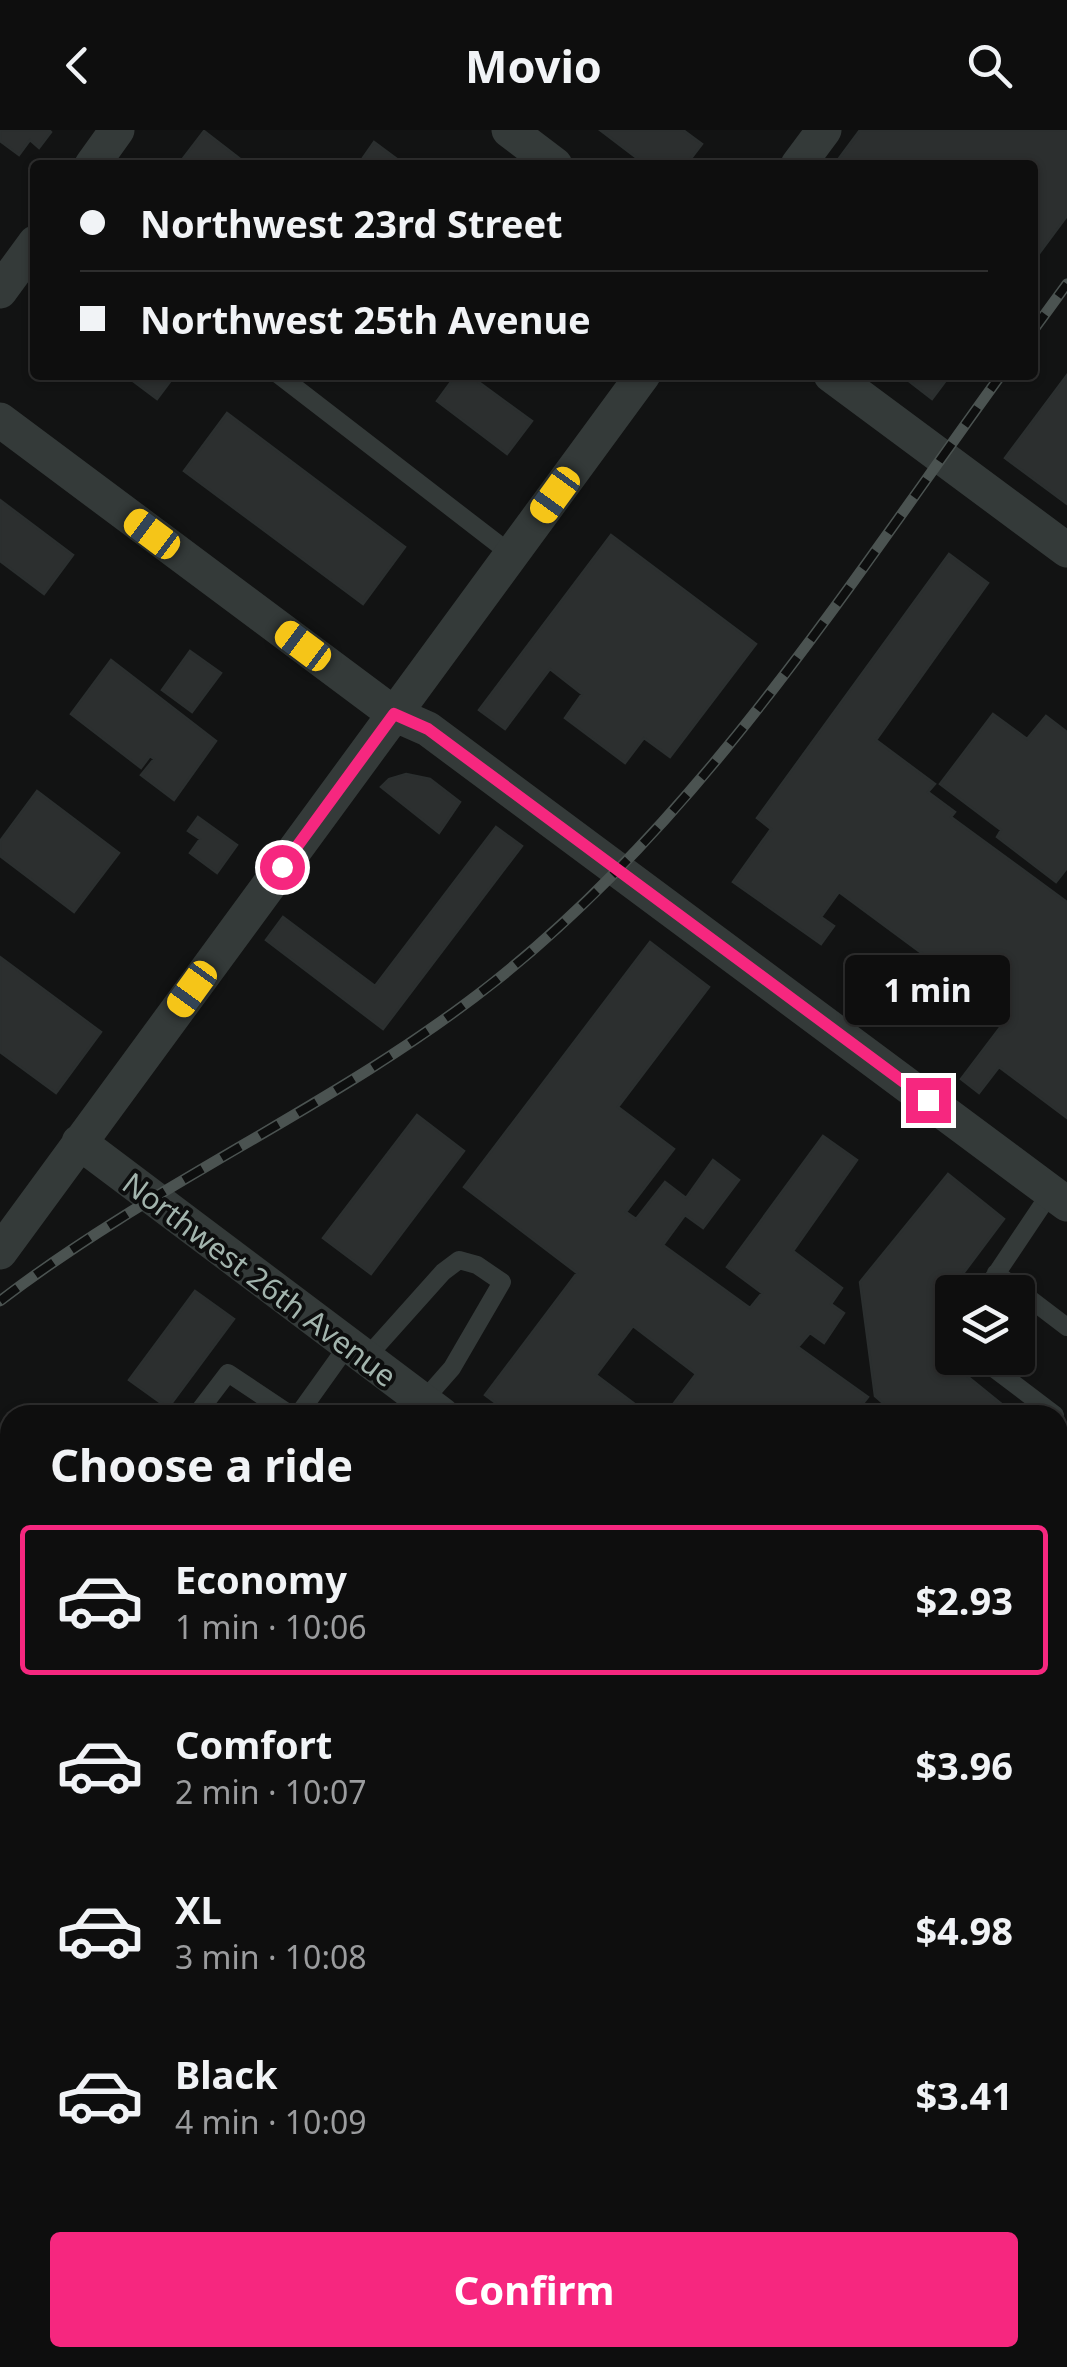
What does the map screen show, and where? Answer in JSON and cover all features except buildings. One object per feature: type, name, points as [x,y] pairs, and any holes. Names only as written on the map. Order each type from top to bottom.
[{"type":"street","points":[[96,160],[118,130]]},
{"type":"street","points":[[509,130],[548,160]]},
{"type":"street","points":[[802,160],[824,130]]},
{"type":"street","points":[[0,291],[30,250]]},
{"type":"street","points":[[0,1252],[640,380]]},
{"type":"street","points":[[838,380],[1067,550]]},
{"type":"street","points":[[0,420],[394,714],[428,729],[1059,1198]]},
{"type":"street","name":"Northwest 26th Avenue","points":[[79,1142],[428,1405]]},
{"type":"lane","points":[[285,380],[511,554]]},
{"type":"lane","points":[[1059,1198],[996,1273],[1067,1327]]},
{"type":"lane","points":[[304,1405],[458,1260],[477,1265],[502,1282],[434,1405]]},
{"type":"lane","points":[[204,1405],[228,1373],[278,1405]]},
{"type":"lane","points":[[1002,1375],[1042,1405]]},
{"type":"railway","points":[[1038,324],[1067,284]]},
{"type":"railway","points":[[0,1301],[121,1218],[435,1026],[494,982],[569,917],[639,847],[768,696],[997,380]]},
{"type":"route","points":[[282,867],[394,714],[428,729],[928,1100]]}]
